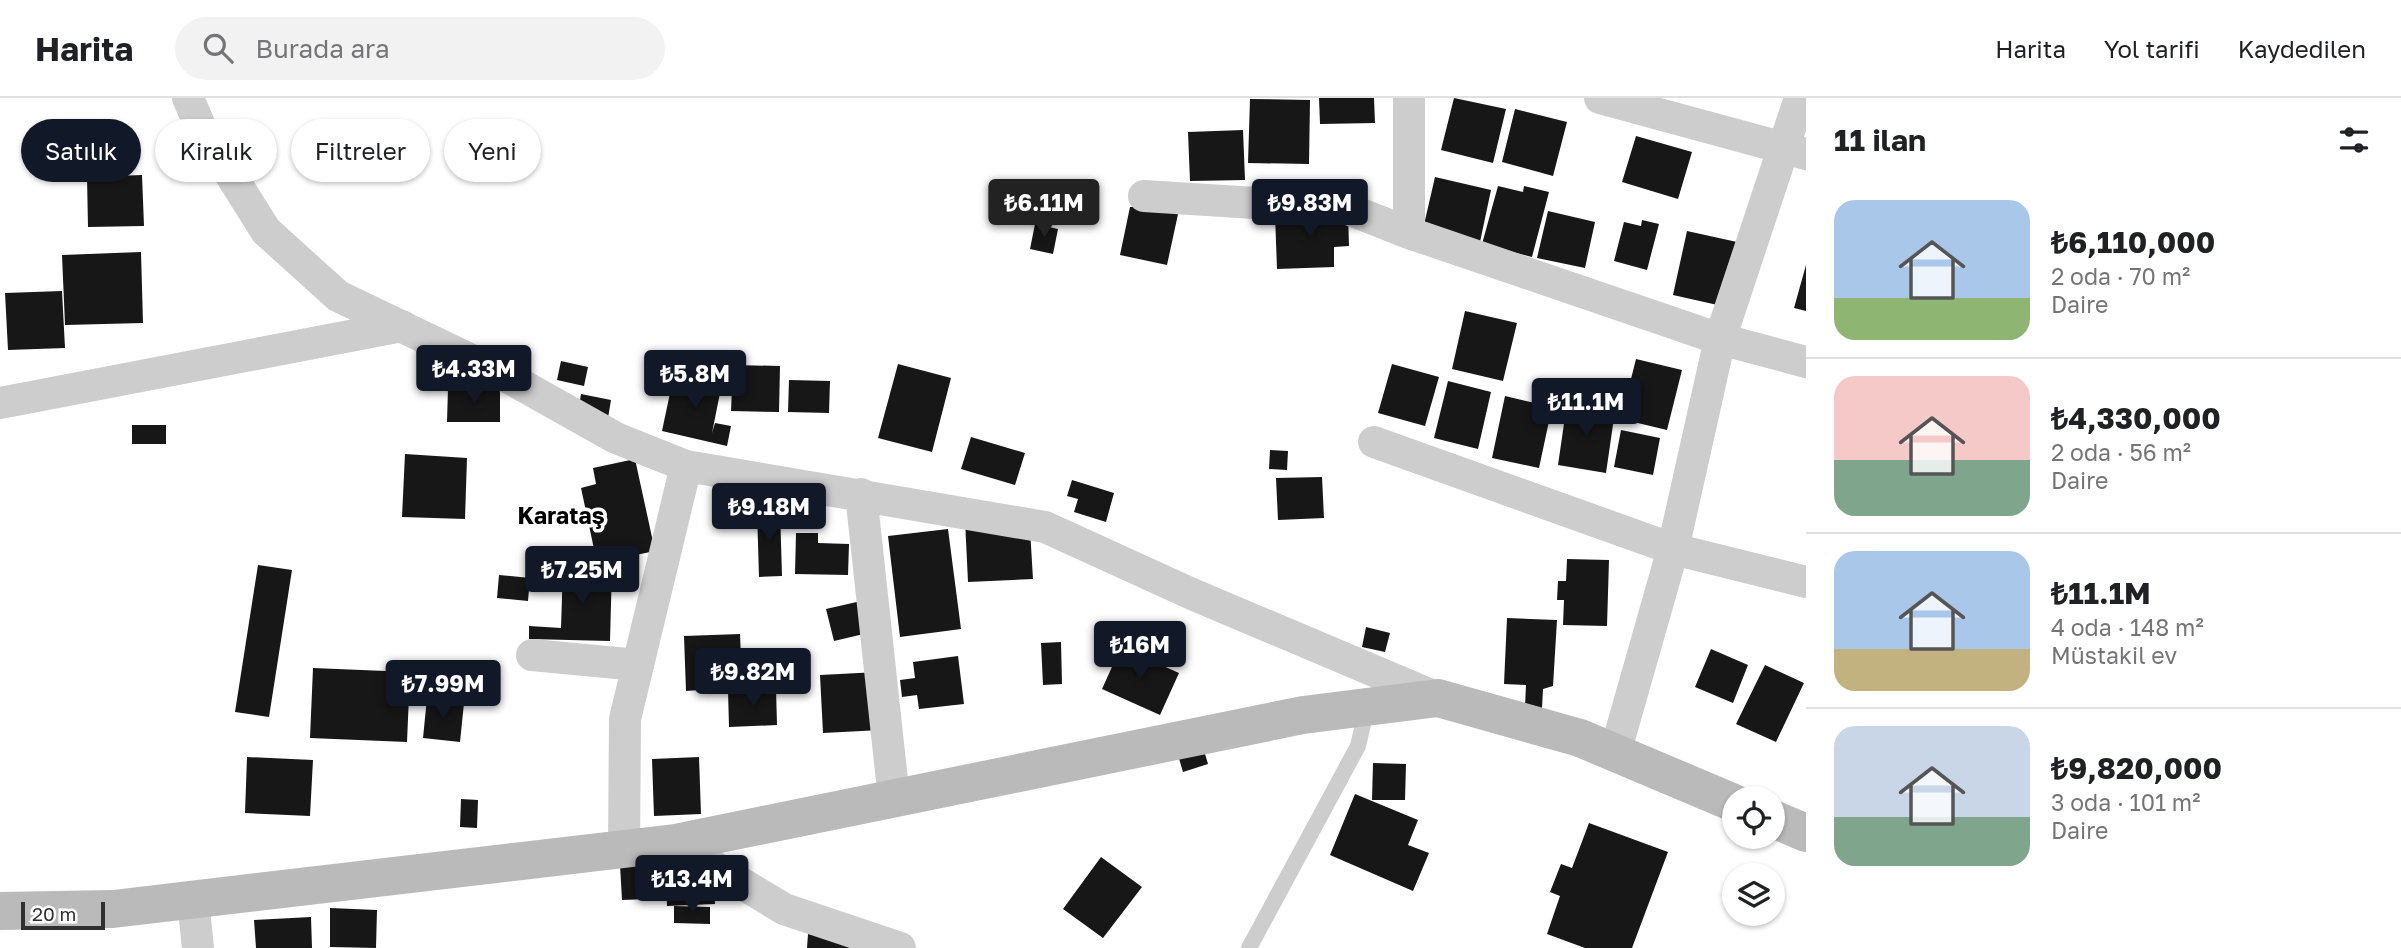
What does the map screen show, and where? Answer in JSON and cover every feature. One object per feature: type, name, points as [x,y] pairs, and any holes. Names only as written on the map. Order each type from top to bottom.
[{"type":"street","points":[[188,98],[200,126],[266,231],[338,296],[511,379],[616,438],[686,466],[1045,527],[1192,594],[1438,698],[1580,738],[1722,798]]},
{"type":"street","points":[[1409,98],[1409,233]]},
{"type":"street","points":[[1600,98],[1795,151]]},
{"type":"street","points":[[1615,753],[1673,548],[1720,339],[1795,151],[1800,98]]},
{"type":"street","points":[[1144,196],[1348,209],[1409,233],[1720,339],[1806,362]]},
{"type":"street","points":[[0,404],[402,326]]},
{"type":"street","points":[[1374,442],[1673,548],[1806,582]]},
{"type":"street","points":[[624,849],[625,719],[686,466]]},
{"type":"street","points":[[861,494],[894,799]]},
{"type":"street","points":[[532,655],[638,665]]},
{"type":"street","points":[[0,911],[113,909],[675,843],[1303,715],[1438,698]]},
{"type":"street","points":[[1785,824],[1806,833]]},
{"type":"street","points":[[675,843],[784,909],[900,948]]},
{"type":"street","points":[[193,900],[198,948]]},
{"type":"lane","points":[[1249,948],[1359,746],[1367,707]]},
{"type":"building","points":[[1319,98],[1374,98],[1375,123],[1320,124]]},
{"type":"building","points":[[1454,98],[1506,109],[1493,163],[1441,150]]},
{"type":"building","points":[[1250,99],[1310,100],[1309,164],[1248,163]]},
{"type":"building","points":[[1515,109],[1567,122],[1553,176],[1502,162]]},
{"type":"building","points":[[1243,130],[1245,180],[1190,181],[1188,132]]},
{"type":"building","points":[[1636,136],[1692,152],[1678,199],[1622,182]]},
{"type":"building","points":[[141,175],[144,226],[88,227],[87,182],[141,182]]},
{"type":"building","points":[[1435,177],[1491,190],[1480,242],[1423,229]]},
{"type":"building","points":[[1498,186],[1523,192],[1524,186],[1549,192],[1532,257],[1482,244]]},
{"type":"building","points":[[1180,205],[1167,265],[1120,255],[1130,207]]},
{"type":"building","points":[[1548,211],[1595,222],[1585,268],[1537,258]]},
{"type":"building","points":[[1348,213],[1349,246],[1334,247],[1334,267],[1277,269],[1275,215]]},
{"type":"building","points":[[1642,220],[1659,224],[1647,270],[1614,261],[1624,222],[1641,226]]},
{"type":"building","points":[[1035,224],[1058,229],[1053,254],[1030,249]]},
{"type":"building","points":[[1687,231],[1737,242],[1722,306],[1673,295]]},
{"type":"building","points":[[141,252],[143,323],[65,325],[62,255]]},
{"type":"building","points":[[1806,265],[1806,311],[1794,308]]},
{"type":"building","points":[[62,291],[65,348],[8,350],[5,293]]},
{"type":"building","points":[[1465,311],[1517,323],[1503,381],[1452,369]]},
{"type":"building","points":[[1636,359],[1682,370],[1667,430],[1621,419]]},
{"type":"building","points":[[561,361],[588,367],[584,386],[557,380]]},
{"type":"building","points":[[898,364],[951,378],[932,452],[878,438]]},
{"type":"building","points":[[1392,364],[1439,377],[1425,426],[1378,413]]},
{"type":"building","points":[[733,365],[780,366],[779,412],[731,411]]},
{"type":"building","points":[[674,374],[722,383],[712,433],[715,423],[731,426],[727,446],[662,431]]},
{"type":"building","points":[[789,380],[830,381],[829,413],[788,412]]},
{"type":"building","points":[[1448,381],[1491,392],[1478,449],[1434,438]]},
{"type":"building","points":[[448,388],[500,389],[500,422],[447,422]]},
{"type":"building","points":[[581,394],[611,400],[608,418],[578,412]]},
{"type":"building","points":[[1505,396],[1552,407],[1539,468],[1492,458]]},
{"type":"building","points":[[1567,403],[1615,411],[1606,473],[1558,465]]},
{"type":"building","points":[[132,425],[166,425],[166,444],[132,444]]},
{"type":"building","points":[[1621,430],[1660,438],[1653,475],[1614,467]]},
{"type":"building","points":[[971,437],[1025,453],[1015,485],[961,469]]},
{"type":"building","points":[[1270,450],[1288,451],[1287,470],[1269,469]]},
{"type":"building","points":[[405,454],[467,458],[465,519],[402,517]]},
{"type":"building","points":[[635,459],[655,551],[597,563],[581,488],[596,484],[593,468]]},
{"type":"building","points":[[1322,477],[1324,518],[1278,520],[1276,478]]},
{"type":"building","points":[[1072,480],[1114,493],[1106,522],[1074,512],[1078,499],[1067,496]]},
{"type":"building","points":[[780,509],[782,576],[759,577],[757,510]]},
{"type":"building","points":[[965,520],[1030,529],[1033,579],[968,582]]},
{"type":"building","points":[[948,529],[961,629],[900,637],[888,536]]},
{"type":"building","points":[[796,533],[818,533],[818,543],[849,544],[848,575],[795,574]]},
{"type":"building","points":[[1567,559],[1609,560],[1607,626],[1563,625],[1564,600],[1557,600],[1558,581],[1566,581]]},
{"type":"building","points":[[258,565],[292,570],[269,717],[235,712]]},
{"type":"building","points":[[563,565],[612,567],[610,641],[529,639],[529,626],[561,628]]},
{"type":"building","points":[[499,575],[530,578],[528,601],[497,598]]},
{"type":"building","points":[[861,601],[868,633],[834,641],[826,609]]},
{"type":"building","points":[[1507,618],[1557,620],[1553,686],[1543,689],[1542,708],[1525,707],[1526,685],[1504,684]]},
{"type":"building","points":[[1366,627],[1390,633],[1385,652],[1362,647]]},
{"type":"building","points":[[740,634],[742,682],[714,683],[714,689],[686,691],[684,636]]},
{"type":"building","points":[[1061,642],[1062,684],[1043,685],[1041,643]]},
{"type":"building","points":[[1121,647],[1179,673],[1160,715],[1102,689]]},
{"type":"building","points":[[1711,649],[1748,665],[1733,703],[1695,687]]},
{"type":"building","points":[[958,656],[964,704],[919,709],[917,695],[902,697],[900,680],[915,678],[913,662]]},
{"type":"building","points":[[1765,665],[1804,683],[1776,742],[1736,724]]},
{"type":"building","points":[[313,668],[410,672],[407,742],[310,738]]},
{"type":"building","points":[[878,672],[881,730],[823,733],[820,675]]},
{"type":"building","points":[[776,688],[777,725],[729,727],[728,690]]},
{"type":"building","points":[[427,698],[464,703],[460,742],[423,738]]},
{"type":"building","points":[[1200,737],[1208,764],[1183,772],[1175,745]]},
{"type":"building","points":[[247,757],[313,760],[310,816],[245,813]]},
{"type":"building","points":[[699,757],[701,814],[654,816],[652,759]]},
{"type":"building","points":[[1373,763],[1406,764],[1405,800],[1372,800]]},
{"type":"building","points":[[1355,794],[1418,820],[1408,845],[1429,853],[1413,891],[1330,855]]},
{"type":"building","points":[[461,799],[478,800],[477,828],[460,827]]},
{"type":"building","points":[[1589,823],[1668,852],[1632,948],[1585,948],[1547,934],[1560,896],[1550,892],[1561,864],[1572,868]]},
{"type":"building","points":[[1101,857],[1142,887],[1103,938],[1063,909]]},
{"type":"building","points":[[647,864],[649,899],[622,900],[620,865]]},
{"type":"building","points":[[714,879],[715,904],[667,906],[666,880]]},
{"type":"building","points":[[674,906],[710,907],[710,924],[674,923]]},
{"type":"building","points":[[330,908],[377,910],[376,948],[330,947]]},
{"type":"building","points":[[311,917],[312,948],[256,948],[254,920]]},
{"type":"building","points":[[808,934],[853,939],[853,948],[807,948]]},
{"type":"district","name":"Karataş","points":[[561,515]]}]
